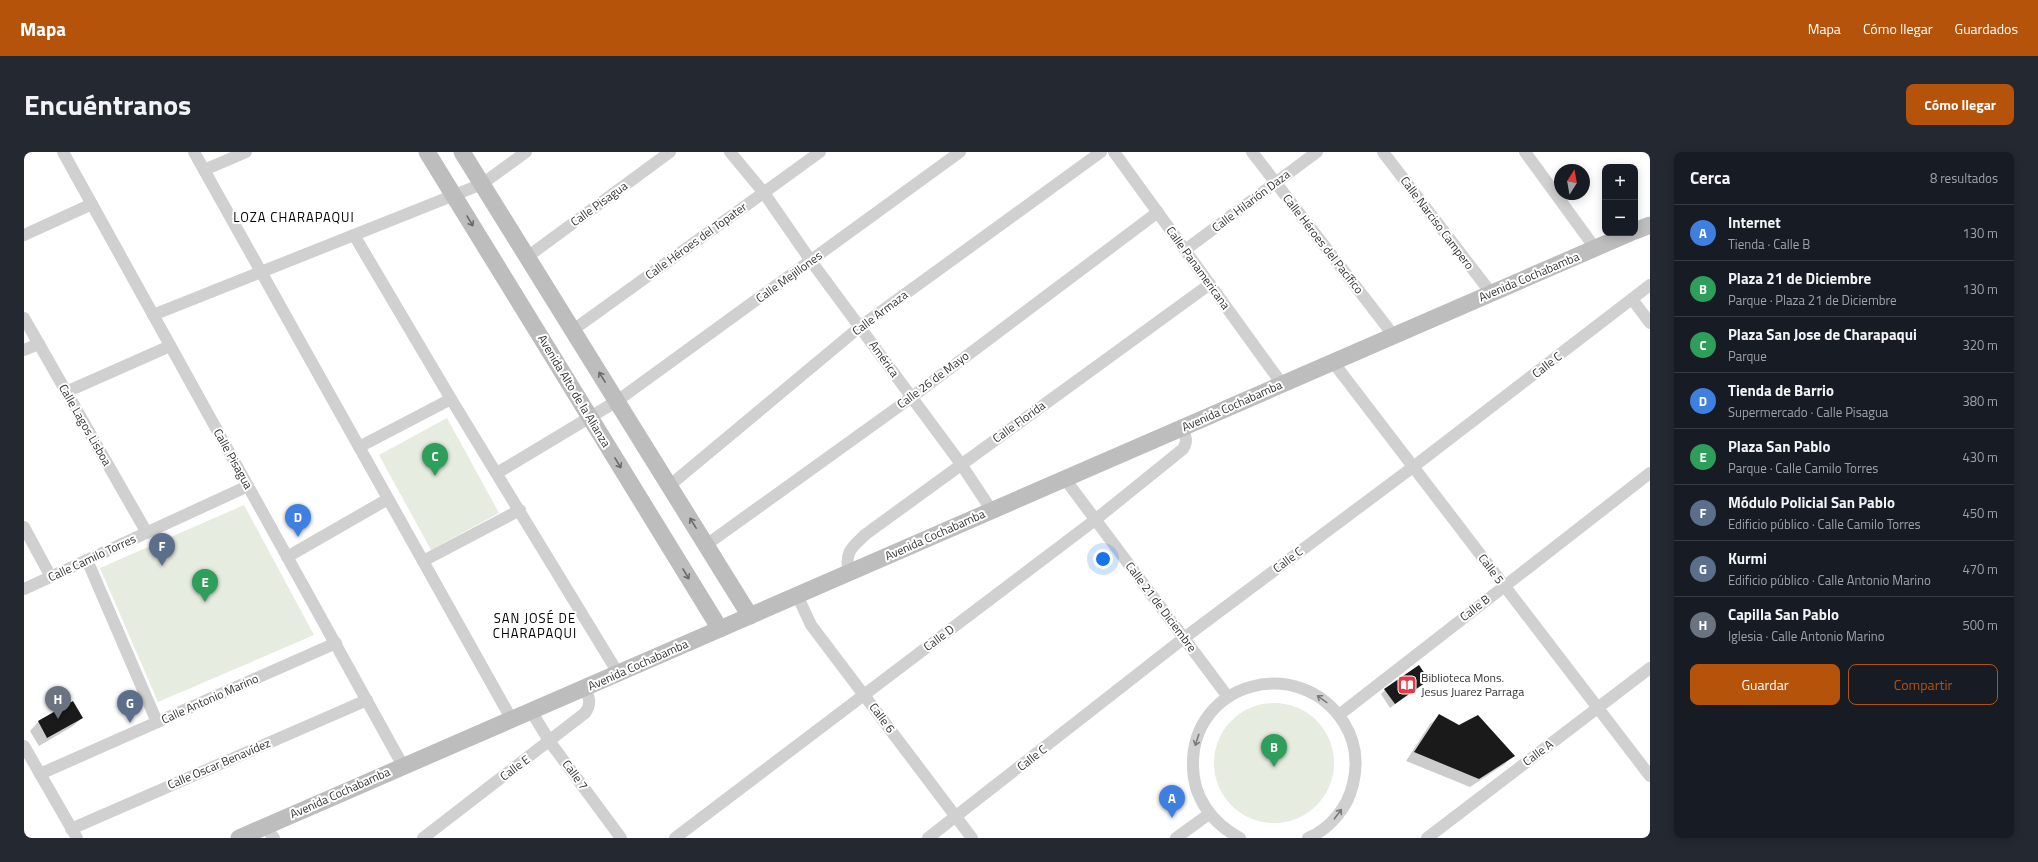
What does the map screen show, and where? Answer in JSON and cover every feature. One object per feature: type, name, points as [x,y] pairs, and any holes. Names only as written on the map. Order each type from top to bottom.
[{"type":"street","name":"Calle Pisagua","points":[[63,152],[403,766]]},
{"type":"street","points":[[194,152],[512,720]]},
{"type":"street","points":[[204,170],[246,152]]},
{"type":"street","name":"Avenida Alto de la Alianza","points":[[427,152],[720,629]]},
{"type":"street","points":[[462,152],[750,616]]},
{"type":"street","points":[[153,315],[482,184],[526,152]]},
{"type":"street","name":"Calle Pisagua","points":[[527,257],[670,152]]},
{"type":"street","name":"América","points":[[730,152],[764,193],[811,261],[861,326],[962,464],[992,511]]},
{"type":"street","name":"Calle Héroes del Topater","points":[[573,330],[820,152]]},
{"type":"street","name":"Calle Mejillones","points":[[497,473],[589,416],[617,401],[960,152]]},
{"type":"street","name":"Calle Armaza","points":[[669,486],[861,326],[1101,152]]},
{"type":"street","name":"Calle Panamericana","points":[[1114,152],[1282,384]]},
{"type":"street","name":"Calle Héroes del Pacífico","points":[[1252,152],[1394,336]]},
{"type":"street","name":"Calle Hilarión Daza","points":[[1185,250],[1316,152]]},
{"type":"street","name":"Calle Narciso Campero","points":[[1383,152],[1491,293]]},
{"type":"street","points":[[1525,152],[1596,248]]},
{"type":"street","points":[[24,235],[92,204]]},
{"type":"street","name":"Calle 26 de Mayo","points":[[706,545],[912,397],[1158,212]]},
{"type":"street","points":[[1638,230],[1650,224]]},
{"type":"street","points":[[354,235],[451,399],[618,673]]},
{"type":"street","name":"Avenida Cochabamba","points":[[239,838],[270,832],[403,766],[586,688],[1623,236]]},
{"type":"street","name":"Calle Florida","points":[[849,573],[847,563],[848,554],[866,534],[1210,284]]},
{"type":"street","name":"Calle C","points":[[928,838],[957,817],[1184,638],[1413,468],[1650,285]]},
{"type":"street","points":[[1632,300],[1650,323]]},
{"type":"street","name":"Calle Lagos Lisboa","points":[[24,318],[147,532]]},
{"type":"street","points":[[24,350],[39,344]]},
{"type":"street","points":[[66,392],[170,346]]},
{"type":"street","name":"Calle 5","points":[[1333,362],[1650,776]]},
{"type":"street","points":[[359,447],[451,399]]},
{"type":"street","name":"Calle D","points":[[675,838],[1095,520],[1183,449],[1186,443],[1186,438],[1182,428]]},
{"type":"street","name":"Calle B","points":[[1339,715],[1650,473]]},
{"type":"street","name":"Calle 21 de Diciembre","points":[[1065,479],[1228,697]]},
{"type":"street","name":"Calle Camilo Torres","points":[[24,589],[248,486]]},
{"type":"street","points":[[288,557],[388,499]]},
{"type":"street","points":[[423,562],[520,510]]},
{"type":"street","points":[[24,527],[51,577]]},
{"type":"street","points":[[87,560],[157,722]]},
{"type":"street","name":"Calle 6","points":[[797,595],[811,625],[972,838]]},
{"type":"street","name":"Calle Antonio Marino","points":[[40,774],[336,643]]},
{"type":"street","name":"Calle A","points":[[1427,838],[1650,668]]},
{"type":"street","points":[[1240,838],[1230,833],[1209,814],[1201,801],[1196,788],[1192,759],[1197,737],[1207,718],[1228,697],[1240,690],[1266,683],[1294,685],[1318,696],[1339,715],[1347,728],[1353,743],[1356,759],[1355,775],[1352,790],[1345,805],[1327,833],[1308,838]]},
{"type":"street","name":"Calle E","points":[[423,838],[550,742],[585,712],[589,707],[590,700],[586,688]]},
{"type":"street","name":"Calle Oscar Benavídez","points":[[74,833],[367,700]]},
{"type":"street","name":"Calle 7","points":[[531,711],[550,742],[621,838]]},
{"type":"street","points":[[24,746],[74,833]]},
{"type":"street","points":[[1176,838],[1209,814]]},
{"type":"shaded area","points":[[447,418],[499,513],[431,550],[379,455]]},
{"type":"shaded area","points":[[244,505],[314,635],[158,702],[100,568]]},
{"type":"shaded area","points":[[1274,703],[1297,707],[1317,720],[1330,740],[1334,763],[1330,786],[1317,806],[1297,819],[1274,823],[1251,819],[1231,806],[1218,786],[1214,763],[1218,740],[1231,720],[1251,707]]},
{"type":"building","name":"Biblioteca Mons. Jesus Juarez Parraga","points":[[1419,665],[1429,680],[1395,704],[1384,689]]},
{"type":"building","points":[[73,701],[83,718],[47,738],[38,721]]},
{"type":"building","points":[[1439,714],[1459,725],[1478,715],[1515,756],[1479,779],[1414,752]]},
{"type":"place","name":"Plaza San Jose de Charapaqui","points":[[435,476]]},
{"type":"place","name":"Tienda de Barrio","points":[[298,537]]},
{"type":"place","name":"Módulo Policial San Pablo","points":[[162,566]]},
{"type":"place","name":"Plaza San Pablo","points":[[205,602]]},
{"type":"place","name":"Biblioteca Mons. Jesus Juarez Parraga","points":[[1407,685]]},
{"type":"place","name":"Capilla San Pablo","points":[[58,719]]},
{"type":"place","name":"Kurmi","points":[[130,723]]},
{"type":"place","name":"Plaza 21 de Diciembre","points":[[1274,767]]},
{"type":"place","name":"Internet","points":[[1172,818]]},
{"type":"district","name":"LOZA CHARAPAQUI","points":[[294,217]]},
{"type":"district","name":"SAN JOSÉ DE CHARAPAQUI","points":[[535,626]]}]
